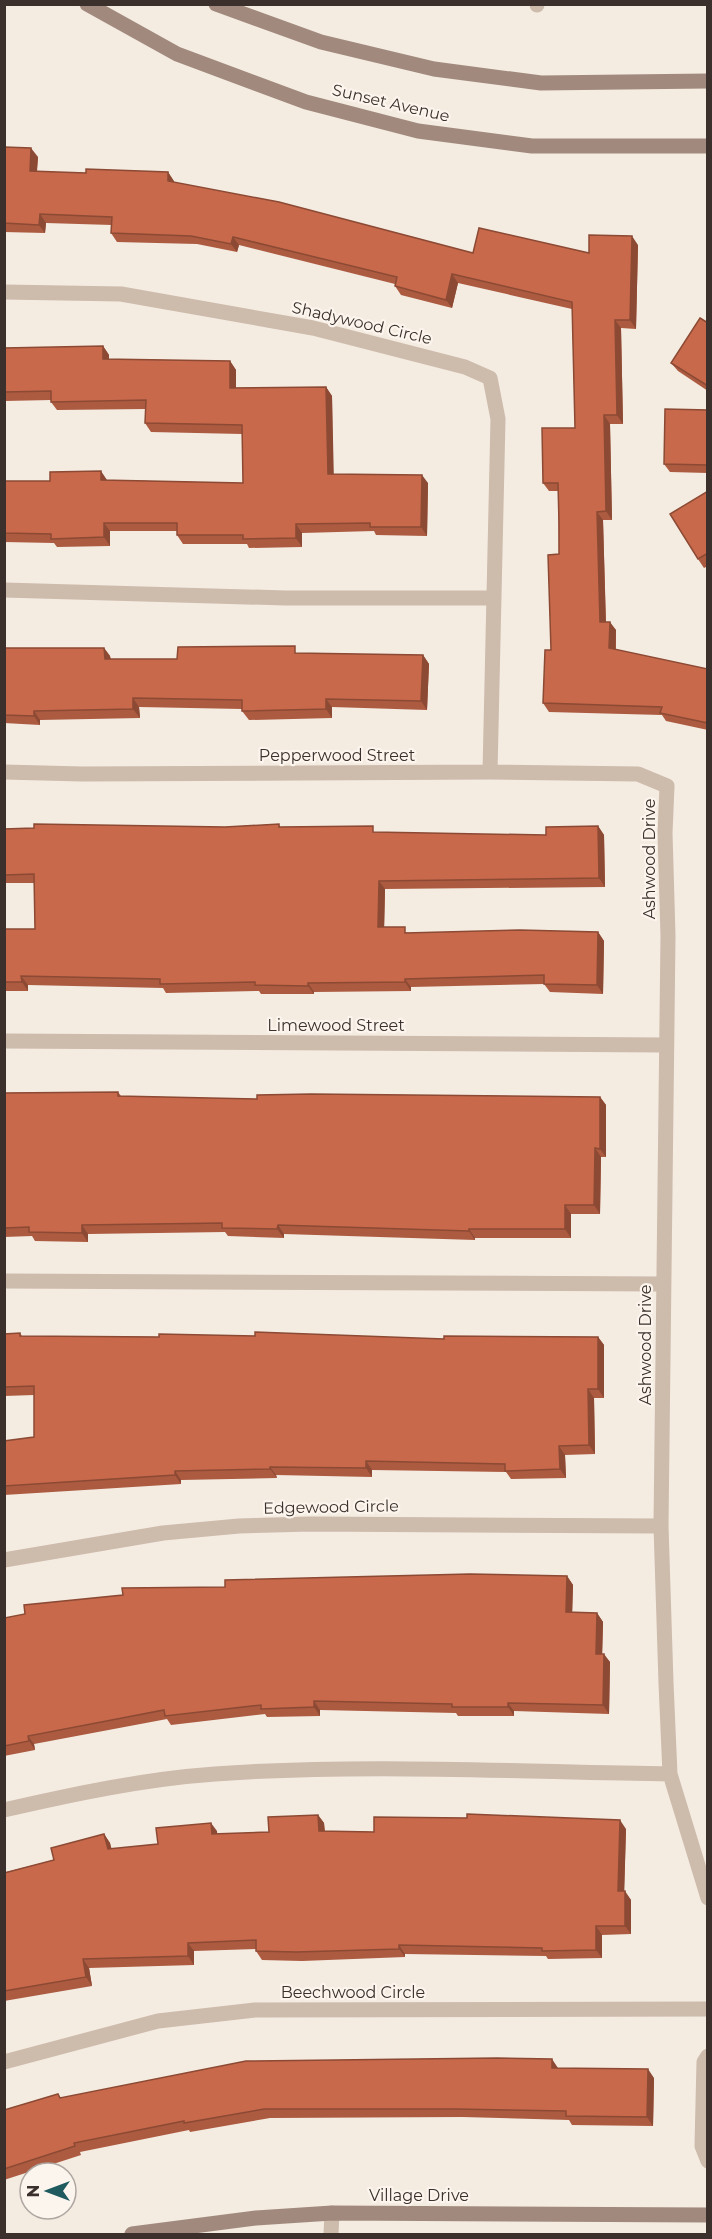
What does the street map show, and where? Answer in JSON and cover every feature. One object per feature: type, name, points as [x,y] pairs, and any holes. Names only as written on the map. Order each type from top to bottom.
[{"type":"main road","name":"Sunset Avenue","points":[[87,4],[177,54],[306,102],[418,131],[532,146],[708,146]]},
{"type":"main road","points":[[216,4],[321,42],[435,69],[541,82],[708,81]]},
{"type":"main road","name":"Village Drive","points":[[132,2235],[256,2218],[332,2213],[708,2215]]},
{"type":"street","name":"Shadywood Circle","points":[[4,292],[121,294],[302,326],[465,367],[490,378],[498,418],[490,772]]},
{"type":"street","points":[[4,590],[285,598],[494,598]]},
{"type":"street","name":"Pepperwood Street","points":[[4,772],[638,774],[667,786]]},
{"type":"street","name":"Ashwood Drive","points":[[667,786],[665,833],[668,936],[661,1526],[670,1774],[708,1898]]},
{"type":"street","name":"Limewood Street","points":[[4,1041],[666,1045]]},
{"type":"street","points":[[4,1281],[663,1284]]},
{"type":"street","name":"Edgewood Circle","points":[[4,1560],[164,1533],[239,1526],[311,1524],[661,1526]]},
{"type":"street","points":[[4,1810],[97,1789],[214,1774],[341,1770],[670,1774]]},
{"type":"street","name":"Beechwood Circle","points":[[4,2062],[158,2021],[255,2010],[708,2009]]},
{"type":"street","points":[[708,2056],[704,2062],[702,2146],[708,2161]]},
{"type":"street","points":[[331,2235],[332,2213]]},
{"type":"building","points":[[4,147],[31,148],[30,171],[86,173],[86,169],[168,172],[168,181],[279,202],[473,253],[479,228],[589,253],[589,235],[632,236],[630,320],[615,320],[617,415],[604,415],[606,511],[597,512],[600,622],[610,622],[609,648],[708,669],[708,723],[660,713],[662,707],[543,703],[545,650],[551,650],[548,555],[559,554],[559,523],[558,483],[543,483],[542,428],[575,428],[572,302],[452,274],[446,300],[395,286],[397,277],[233,237],[231,244],[191,236],[111,233],[112,217],[40,214],[39,225],[4,223]]},
{"type":"building","points":[[700,318],[708,323],[708,386],[671,363]]},
{"type":"building","points":[[103,346],[103,359],[230,361],[230,388],[326,387],[328,474],[422,475],[421,527],[370,527],[370,523],[296,524],[296,538],[243,539],[243,535],[177,535],[177,523],[104,523],[104,537],[51,539],[51,534],[4,533],[4,481],[50,481],[50,472],[101,471],[101,480],[243,483],[242,425],[145,423],[146,400],[51,402],[51,391],[4,392],[4,348]]},
{"type":"building","points":[[665,409],[708,410],[708,465],[664,464]]},
{"type":"building","points":[[708,491],[708,553],[698,559],[670,514]]},
{"type":"building","points":[[295,646],[295,653],[423,655],[421,701],[326,699],[326,709],[242,711],[242,700],[133,698],[133,709],[34,711],[34,716],[4,715],[4,648],[104,648],[105,659],[177,659],[178,647]]},
{"type":"building","points":[[34,824],[225,827],[279,824],[279,827],[373,826],[373,832],[546,835],[546,827],[598,826],[599,878],[379,881],[378,927],[405,927],[405,933],[520,930],[598,932],[597,985],[544,984],[544,975],[405,979],[405,982],[308,983],[308,986],[255,985],[255,982],[160,984],[160,979],[21,976],[22,982],[4,982],[4,929],[35,929],[34,874],[4,875],[4,829],[34,828]]},
{"type":"building","points":[[118,1092],[118,1096],[257,1099],[257,1095],[311,1094],[600,1097],[600,1149],[595,1148],[594,1205],[565,1205],[565,1229],[469,1229],[469,1231],[278,1225],[277,1229],[222,1228],[222,1223],[82,1225],[82,1233],[29,1232],[29,1227],[4,1228],[4,1093]]},
{"type":"building","points":[[255,1332],[444,1339],[444,1336],[598,1337],[598,1389],[588,1389],[589,1445],[559,1446],[560,1469],[505,1471],[505,1464],[366,1461],[366,1468],[270,1467],[270,1469],[175,1471],[175,1475],[4,1486],[4,1441],[34,1437],[34,1386],[4,1387],[4,1334],[159,1337],[159,1334],[255,1336]]},
{"type":"building","points":[[470,1574],[567,1576],[566,1612],[597,1613],[596,1654],[604,1654],[603,1705],[508,1703],[508,1707],[452,1707],[452,1704],[314,1701],[314,1707],[261,1709],[261,1705],[165,1716],[164,1710],[28,1736],[29,1741],[4,1746],[4,1618],[25,1614],[24,1605],[123,1595],[122,1588],[225,1587],[225,1580]]},
{"type":"building","points":[[467,1814],[620,1820],[618,1891],[625,1891],[625,1926],[596,1926],[596,1950],[542,1951],[542,1948],[399,1945],[399,1949],[296,1952],[256,1951],[256,1940],[188,1943],[188,1956],[83,1959],[86,1977],[4,1991],[4,1873],[54,1860],[51,1848],[104,1834],[108,1849],[158,1844],[156,1828],[211,1823],[212,1834],[269,1832],[268,1817],[318,1815],[319,1831],[374,1832],[374,1817],[467,1818]]},
{"type":"building","points":[[552,2059],[552,2068],[648,2069],[647,2117],[566,2116],[566,2111],[264,2109],[184,2123],[184,2121],[74,2143],[75,2146],[29,2161],[18,2161],[18,2164],[4,2169],[4,2110],[58,2094],[60,2098],[246,2061]]}]
